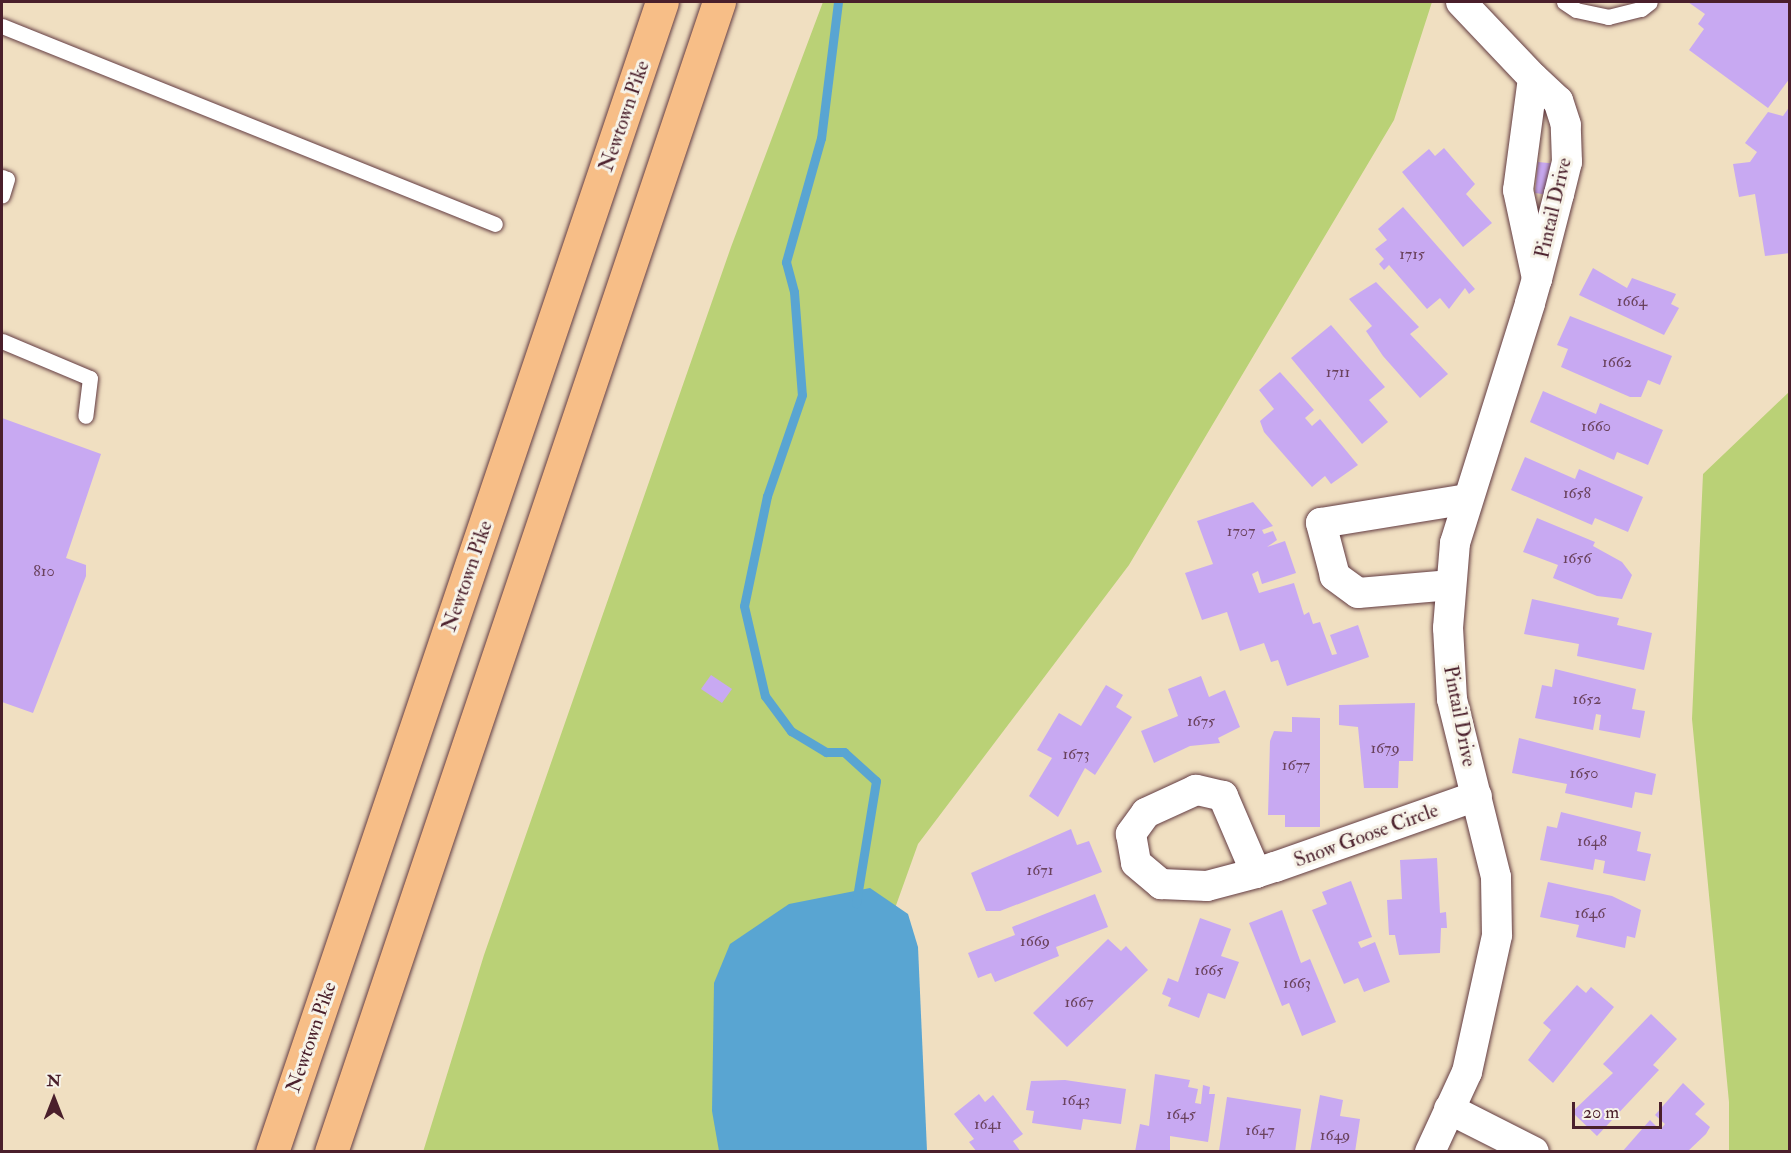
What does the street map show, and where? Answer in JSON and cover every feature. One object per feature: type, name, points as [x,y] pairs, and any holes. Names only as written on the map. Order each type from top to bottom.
[{"type":"highway","name":"Newtown Pike","points":[[272,1152],[662,2]]},
{"type":"highway","points":[[331,1152],[719,2]]},
{"type":"street","name":"Pintail Drive","points":[[1430,1152],[1467,1072],[1497,934],[1496,877],[1452,699],[1451,585],[1467,499],[1537,279],[1567,162],[1566,124],[1558,101],[1461,2]]},
{"type":"street","name":"Pintail Drive","points":[[1533,78],[1518,190],[1537,279]]},
{"type":"street","points":[[1451,585],[1358,593],[1335,576],[1321,523],[1467,499]]},
{"type":"street","name":"Snow Goose Circle","points":[[1256,873],[1476,796]]},
{"type":"street","points":[[1449,1108],[1534,1152]]},
{"type":"lane","points":[[1564,2],[1576,10],[1608,17],[1641,9],[1650,2]]},
{"type":"lane","points":[[2,26],[495,224]]},
{"type":"lane","points":[[2,177],[7,179],[2,195]]},
{"type":"lane","points":[[2,341],[90,378],[85,416]]},
{"type":"green space","points":[[823,2],[1432,2],[1394,120],[1129,565],[918,844],[808,1151],[423,1152],[484,955],[731,247]]},
{"type":"green space","points":[[1789,392],[1789,1151],[1729,1151],[1729,1102],[1692,719],[1703,474]]},
{"type":"water","points":[[870,888],[908,914],[918,947],[927,1151],[719,1151],[712,1111],[714,983],[730,944],[789,904]]},
{"type":"building","points":[[1688,2],[1790,2],[1790,78],[1768,108],[1689,50],[1704,29],[1698,24],[1705,14]]},
{"type":"building","points":[[1790,106],[1790,253],[1765,256],[1755,194],[1739,197],[1733,164],[1750,162],[1757,152],[1745,143],[1768,112],[1783,116]]},
{"type":"building","points":[[1444,148],[1475,184],[1466,194],[1492,223],[1463,247],[1402,172],[1429,149],[1435,156]]},
{"type":"building","points":[[1538,162],[1559,164],[1555,196],[1535,193]]},
{"type":"building","points":[[1403,207],[1475,289],[1469,294],[1465,288],[1449,309],[1440,298],[1427,309],[1389,265],[1384,270],[1379,264],[1384,259],[1375,249],[1387,240],[1378,229]]},
{"type":"building","points":[[1593,268],[1627,288],[1632,278],[1676,294],[1671,304],[1679,308],[1664,335],[1579,295]]},
{"type":"building","points":[[1376,282],[1419,327],[1410,334],[1448,374],[1420,398],[1383,356],[1366,331],[1372,326],[1349,299]]},
{"type":"building","points":[[1570,316],[1672,356],[1660,385],[1648,380],[1641,397],[1630,397],[1561,367],[1568,349],[1557,345]]},
{"type":"building","points":[[1331,325],[1385,387],[1369,400],[1388,422],[1362,444],[1291,358]]},
{"type":"building","points":[[1280,372],[1314,410],[1305,418],[1312,426],[1320,419],[1358,465],[1331,484],[1325,476],[1312,487],[1264,432],[1260,421],[1274,409],[1259,390]]},
{"type":"building","points":[[1543,391],[1596,414],[1600,403],[1663,430],[1648,465],[1617,452],[1614,460],[1530,422]]},
{"type":"building","points":[[2,418],[101,454],[66,558],[86,565],[86,576],[33,713],[2,702]]},
{"type":"building","points":[[1525,457],[1575,479],[1579,469],[1643,497],[1628,532],[1595,518],[1592,525],[1511,490]]},
{"type":"building","points":[[1253,502],[1273,526],[1262,530],[1264,534],[1273,531],[1277,540],[1267,547],[1285,541],[1296,573],[1262,584],[1258,571],[1252,574],[1259,593],[1294,583],[1304,615],[1309,612],[1313,624],[1320,622],[1332,655],[1337,654],[1330,635],[1358,625],[1369,657],[1287,686],[1278,660],[1271,662],[1264,643],[1240,651],[1227,612],[1202,620],[1185,573],[1213,564],[1197,521]]},
{"type":"building","points":[[1537,518],[1595,542],[1593,546],[1622,562],[1632,575],[1622,599],[1597,596],[1553,578],[1558,565],[1523,552]]},
{"type":"building","points":[[1532,599],[1619,618],[1617,625],[1652,633],[1644,670],[1577,656],[1579,644],[1524,634]]},
{"type":"building","points":[[1555,669],[1636,689],[1632,709],[1645,711],[1640,738],[1599,730],[1601,715],[1596,714],[1593,730],[1535,718],[1542,685],[1552,687]]},
{"type":"building","points":[[711,675],[732,689],[722,703],[701,689]]},
{"type":"building","points":[[1201,676],[1209,697],[1225,690],[1240,727],[1218,738],[1220,743],[1190,746],[1154,763],[1141,731],[1178,716],[1168,689]]},
{"type":"building","points":[[1106,685],[1123,695],[1116,707],[1132,717],[1095,775],[1085,768],[1058,817],[1029,796],[1052,758],[1037,750],[1059,713],[1081,726]]},
{"type":"building","points":[[1415,703],[1413,761],[1399,761],[1398,788],[1364,788],[1358,727],[1339,725],[1339,705]]},
{"type":"building","points":[[1292,717],[1320,718],[1320,827],[1285,827],[1285,815],[1268,815],[1270,741],[1274,731],[1292,732]]},
{"type":"building","points":[[1519,738],[1656,774],[1652,795],[1635,792],[1632,808],[1565,793],[1567,784],[1512,773]]},
{"type":"building","points":[[1561,812],[1641,832],[1637,851],[1651,854],[1645,881],[1603,873],[1605,861],[1595,859],[1593,870],[1540,860],[1547,826],[1557,828]]},
{"type":"building","points":[[1071,829],[1077,845],[1089,841],[1102,872],[1000,911],[986,911],[971,873]]},
{"type":"building","points":[[1437,858],[1440,913],[1446,912],[1447,928],[1441,928],[1440,953],[1399,955],[1395,935],[1389,935],[1387,900],[1402,899],[1400,860]]},
{"type":"building","points":[[1351,881],[1372,937],[1358,942],[1361,948],[1375,942],[1390,982],[1364,992],[1358,978],[1344,984],[1312,910],[1327,904],[1322,892]]},
{"type":"building","points":[[1548,882],[1612,896],[1641,910],[1635,938],[1627,936],[1625,948],[1576,937],[1579,925],[1540,917]]},
{"type":"building","points":[[1095,894],[1108,927],[1056,947],[1059,956],[995,982],[991,973],[978,978],[968,953],[1015,935],[1012,927]]},
{"type":"building","points":[[1282,910],[1301,963],[1310,959],[1336,1022],[1302,1036],[1289,1003],[1282,1006],[1249,923]]},
{"type":"building","points":[[1200,918],[1231,929],[1221,956],[1239,962],[1225,999],[1208,993],[1199,1018],[1168,1006],[1171,998],[1162,994],[1168,978],[1178,982]]},
{"type":"building","points":[[1108,939],[1121,951],[1126,946],[1148,970],[1067,1047],[1033,1013]]},
{"type":"building","points":[[1577,985],[1586,993],[1591,987],[1614,1007],[1553,1083],[1528,1060],[1551,1030],[1543,1023]]},
{"type":"building","points":[[1651,1014],[1677,1039],[1653,1065],[1659,1070],[1597,1136],[1572,1112],[1613,1073],[1603,1064]]},
{"type":"building","points":[[1155,1074],[1190,1080],[1188,1087],[1198,1089],[1195,1103],[1201,1104],[1203,1085],[1210,1087],[1209,1094],[1215,1094],[1208,1142],[1170,1136],[1170,1152],[1135,1152],[1140,1124],[1149,1126]]},
{"type":"building","points":[[1065,1080],[1126,1089],[1121,1124],[1083,1119],[1081,1130],[1032,1123],[1034,1111],[1026,1110],[1031,1081]]},
{"type":"building","points":[[1683,1083],[1705,1104],[1695,1114],[1710,1127],[1706,1134],[1687,1152],[1622,1152],[1650,1120],[1660,1130],[1665,1124],[1655,1115]]},
{"type":"building","points":[[979,1094],[985,1102],[993,1095],[1023,1134],[1013,1141],[1021,1152],[977,1152],[969,1142],[974,1139],[954,1114]]},
{"type":"building","points":[[1320,1095],[1343,1100],[1340,1116],[1360,1119],[1355,1152],[1310,1152]]},
{"type":"building","points":[[1227,1097],[1301,1109],[1295,1152],[1219,1151]]},
{"type":"waterway","points":[[838,2],[821,138],[786,262],[794,292],[802,395],[767,496],[744,606],[765,696],[791,731],[826,752],[844,752],[876,781],[856,903]]}]
